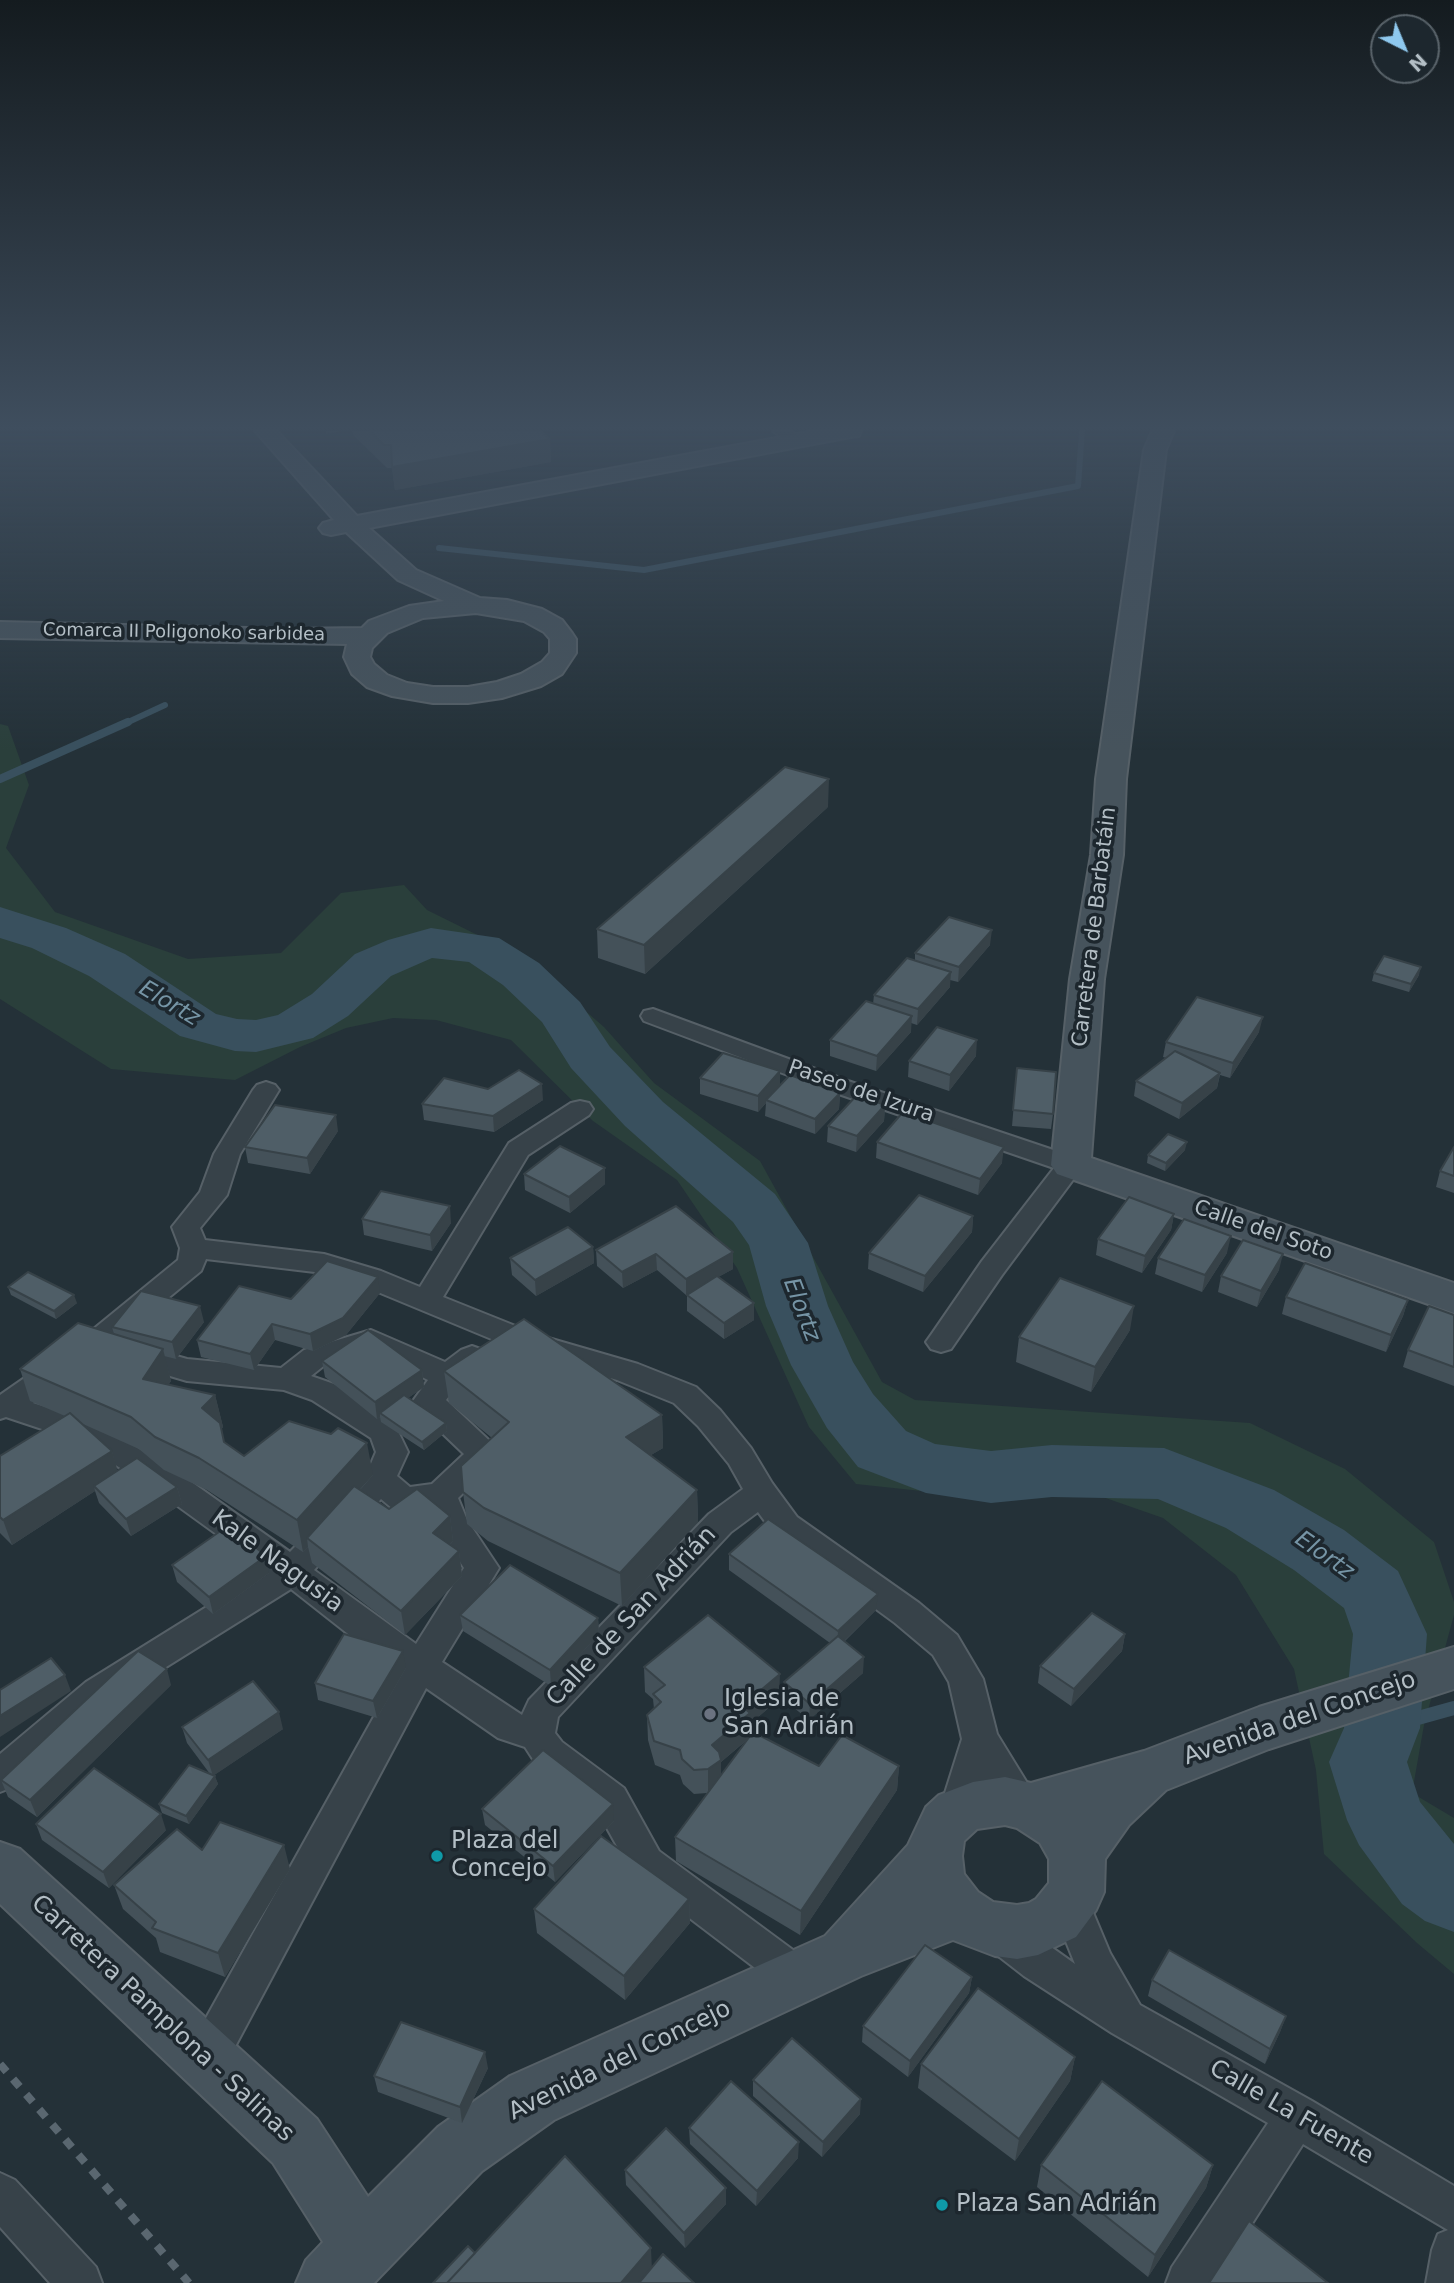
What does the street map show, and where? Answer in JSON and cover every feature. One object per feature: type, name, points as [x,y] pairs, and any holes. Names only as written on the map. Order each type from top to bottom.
[{"type":"street","points":[[349,538],[372,573]]},
{"type":"street","points":[[357,538],[407,575],[476,606]]},
{"type":"street","name":"Carretera de Barbatáin","points":[[1071,1165],[1087,979],[1107,855],[1111,779],[1143,538]]},
{"type":"street","points":[[388,593],[393,620]]},
{"type":"street","points":[[362,668],[357,657],[359,646],[367,636],[393,620],[418,611],[476,606]]},
{"type":"street","name":"Comarca II Poligonoko sarbidea","points":[[0,646],[262,652],[306,656],[362,668],[377,681],[402,690],[433,695],[468,695],[502,690],[531,680],[552,668],[563,653],[563,639],[552,626],[520,612],[476,606]]},
{"type":"street","name":"Comarca II Poligonoko sarbidea","points":[[0,630],[288,637],[367,636]]},
{"type":"street","name":"Paseo de Izura","points":[[653,1016],[839,1086],[1071,1165]]},
{"type":"street","points":[[4,1407],[95,1343],[191,1264],[194,1248],[186,1227],[213,1195],[227,1154],[266,1090]]},
{"type":"street","points":[[427,1300],[518,1149],[580,1109]]},
{"type":"street","points":[[941,1342],[992,1268],[1071,1165]]},
{"type":"street","name":"Calle del Soto","points":[[1071,1165],[1454,1298]]},
{"type":"street","points":[[194,1248],[324,1264],[372,1278],[528,1343],[627,1372],[685,1395],[709,1418],[740,1456],[786,1527],[907,1614],[945,1645],[966,1679],[980,1739],[1027,1806],[1059,1826],[1095,1965],[1126,2020]]},
{"type":"street","points":[[380,1480],[404,1500],[441,1495],[484,1454],[428,1401],[447,1377],[503,1332]]},
{"type":"street","points":[[287,1379],[315,1357],[371,1340],[447,1377]]},
{"type":"street","points":[[0,1776],[98,1692],[292,1571],[380,1480],[392,1452],[383,1431],[323,1392],[287,1379],[187,1370],[95,1343]]},
{"type":"street","name":"Kale Nagusia","points":[[4,1407],[89,1433],[172,1485],[292,1571],[369,1631],[510,1727],[537,1735]]},
{"type":"street","name":"Calle de San Adrián","points":[[537,1735],[542,1711],[720,1523],[761,1492]]},
{"type":"street","points":[[205,2059],[421,1665],[482,1568],[453,1525],[441,1495]]},
{"type":"street","name":"Avenida del Concejo","points":[[1027,1806],[1147,1773],[1259,1730],[1454,1668]]},
{"type":"street","points":[[537,1735],[549,1753],[611,1800],[646,1863],[819,1967]]},
{"type":"street","points":[[980,1739],[946,1834],[936,1874],[943,1892],[977,1920],[1017,1932],[1038,1928],[1056,1918],[1073,1879]]},
{"type":"street","name":"Avenida del Concejo","points":[[1073,1879],[1110,1808],[1147,1773]]},
{"type":"street","points":[[946,1834],[989,1802],[1027,1806]]},
{"type":"street","name":"Avenida del Concejo","points":[[819,1967],[946,1834]]},
{"type":"street","name":"Carretera Pamplona - Salinas","points":[[0,1867],[295,2141],[356,2271]]},
{"type":"street","name":"Avenida del Concejo","points":[[356,2271],[460,2149],[532,2098],[819,1967],[977,1920]]},
{"type":"street","name":"Calle La Fuente","points":[[977,1920],[1126,2020],[1297,2116],[1454,2211]]},
{"type":"street","points":[[1188,2283],[1297,2116]]},
{"type":"street","points":[[0,2195],[80,2283]]},
{"type":"street","points":[[1448,2283],[1454,2250]]},
{"type":"green space","points":[[0,724],[8,726],[29,785],[6,848],[55,912],[188,959],[281,953],[341,893],[404,885],[427,910],[524,958],[604,1027],[654,1083],[760,1161],[882,1382],[915,1400],[1250,1423],[1345,1469],[1434,1542],[1454,1602],[1454,1615],[1424,1725],[1412,1793],[1454,1818],[1454,1974],[1417,1943],[1324,1854],[1316,1770],[1294,1669],[1236,1575],[1163,1518],[1097,1495],[987,1498],[856,1484],[809,1427],[737,1268],[677,1180],[593,1121],[511,1040],[436,1020],[393,1018],[346,1028],[300,1047],[235,1080],[111,1069],[0,999]]},
{"type":"building","points":[[785,767],[829,779],[644,945],[597,929]]},
{"type":"building","points":[[949,917],[992,930],[959,967],[915,953]]},
{"type":"building","points":[[1384,956],[1421,967],[1411,984],[1374,973]]},
{"type":"building","points":[[907,958],[951,972],[918,1009],[874,995]]},
{"type":"building","points":[[1197,997],[1263,1017],[1233,1063],[1166,1042]]},
{"type":"building","points":[[866,1001],[912,1016],[877,1056],[830,1040]]},
{"type":"building","points":[[937,1027],[977,1040],[950,1075],[909,1061]]},
{"type":"building","points":[[1175,1051],[1220,1073],[1182,1103],[1136,1081]]},
{"type":"building","points":[[723,1053],[780,1071],[758,1096],[700,1078]]},
{"type":"building","points":[[1017,1068],[1056,1072],[1053,1114],[1013,1110]]},
{"type":"building","points":[[519,1070],[542,1084],[493,1116],[422,1104],[444,1078],[488,1089]]},
{"type":"building","points":[[790,1075],[840,1093],[815,1119],[766,1100]]},
{"type":"building","points":[[857,1095],[885,1105],[857,1136],[828,1126]]},
{"type":"building","points":[[275,1105],[336,1115],[307,1158],[245,1147]]},
{"type":"building","points":[[903,1112],[1004,1147],[980,1179],[877,1142]]},
{"type":"building","points":[[1168,1134],[1187,1142],[1166,1163],[1148,1155]]},
{"type":"building","points":[[560,1146],[605,1168],[569,1197],[524,1174]]},
{"type":"building","points":[[1454,1147],[1454,1176],[1440,1171]]},
{"type":"building","points":[[381,1191],[450,1206],[430,1235],[362,1219]]},
{"type":"building","points":[[919,1195],[973,1216],[925,1276],[869,1253]]},
{"type":"building","points":[[1129,1197],[1174,1214],[1145,1256],[1098,1239]]},
{"type":"building","points":[[676,1206],[733,1252],[686,1279],[656,1254],[622,1272],[596,1250]]},
{"type":"building","points":[[1184,1219],[1231,1236],[1205,1275],[1158,1258]]},
{"type":"building","points":[[568,1227],[593,1247],[535,1280],[510,1258]]},
{"type":"building","points":[[1243,1240],[1283,1254],[1261,1291],[1221,1276]]},
{"type":"building","points":[[327,1261],[378,1277],[343,1318],[310,1334],[272,1324],[250,1354],[197,1340],[239,1286],[291,1299]]},
{"type":"building","points":[[1305,1263],[1408,1300],[1391,1335],[1286,1297]]},
{"type":"building","points":[[28,1272],[74,1295],[54,1311],[8,1287]]},
{"type":"building","points":[[717,1276],[754,1303],[724,1323],[687,1295]]},
{"type":"building","points":[[1060,1278],[1134,1306],[1095,1367],[1019,1337]]},
{"type":"building","points":[[141,1291],[200,1306],[172,1342],[112,1327]]},
{"type":"building","points":[[1429,1306],[1454,1315],[1454,1367],[1408,1350]]},
{"type":"building","points":[[524,1319],[662,1415],[626,1437],[697,1490],[620,1573],[484,1508],[463,1492],[461,1466],[509,1422],[444,1371]]},
{"type":"building","points":[[78,1323],[163,1349],[143,1379],[215,1395],[202,1408],[220,1423],[224,1442],[244,1456],[289,1421],[331,1434],[338,1428],[367,1443],[297,1520],[199,1458],[155,1437],[131,1417],[20,1369]]},
{"type":"building","points":[[368,1330],[422,1370],[375,1402],[322,1361]]},
{"type":"building","points":[[404,1395],[446,1423],[422,1442],[380,1413]]},
{"type":"building","points":[[70,1413],[112,1451],[3,1520],[0,1517],[0,1456]]},
{"type":"building","points":[[137,1458],[177,1487],[126,1519],[94,1486]]},
{"type":"building","points":[[354,1486],[389,1509],[417,1489],[450,1516],[433,1533],[459,1551],[401,1611],[307,1538]]},
{"type":"building","points":[[768,1519],[878,1594],[838,1631],[729,1554]]},
{"type":"building","points":[[229,1525],[266,1556],[209,1597],[172,1565]]},
{"type":"building","points":[[510,1565],[598,1618],[550,1670],[460,1615]]},
{"type":"building","points":[[1092,1613],[1125,1634],[1074,1689],[1040,1666]]},
{"type":"building","name":"Iglesia de San Adrián","points":[[708,1615],[780,1674],[742,1706],[750,1713],[712,1745],[719,1752],[721,1760],[708,1769],[694,1770],[682,1759],[680,1750],[654,1741],[647,1715],[661,1702],[653,1694],[665,1685],[644,1667]]},
{"type":"building","points":[[344,1634],[403,1651],[373,1701],[315,1683]]},
{"type":"building","points":[[838,1636],[864,1657],[810,1704],[784,1682]]},
{"type":"building","points":[[138,1651],[167,1669],[30,1800],[1,1780]]},
{"type":"building","points":[[51,1658],[65,1675],[0,1716],[0,1690]]},
{"type":"building","points":[[253,1681],[279,1712],[208,1760],[182,1727]]},
{"type":"building","points":[[753,1732],[819,1766],[842,1735],[899,1766],[801,1911],[675,1837]]},
{"type":"building","points":[[543,1750],[613,1804],[553,1866],[482,1809]]},
{"type":"building","points":[[189,1765],[215,1776],[186,1816],[159,1804]]},
{"type":"building","points":[[94,1768],[161,1814],[103,1872],[36,1824]]},
{"type":"building","points":[[220,1822],[284,1845],[218,1953],[152,1928],[156,1922],[114,1885],[177,1829],[202,1850]]},
{"type":"building","points":[[601,1836],[689,1899],[624,1976],[534,1909]]},
{"type":"building","points":[[925,1945],[972,1977],[910,2061],[863,2026]]},
{"type":"building","points":[[1169,1950],[1286,2016],[1270,2049],[1152,1980]]},
{"type":"building","points":[[978,1988],[1075,2057],[1019,2139],[921,2064]]},
{"type":"building","points":[[401,2022],[485,2052],[460,2107],[374,2076]]},
{"type":"building","points":[[792,2038],[861,2099],[823,2142],[753,2080]]},
{"type":"building","points":[[731,2081],[799,2142],[757,2191],[689,2128]]},
{"type":"building","points":[[1102,2081],[1213,2165],[1155,2255],[1041,2165]]},
{"type":"building","points":[[666,2128],[726,2188],[684,2233],[625,2170]]},
{"type":"building","points":[[565,2156],[651,2248],[621,2283],[447,2283]]},
{"type":"building","points":[[1249,2221],[1328,2283],[1209,2283]]},
{"type":"building","points":[[468,2246],[475,2253],[447,2283],[433,2283]]},
{"type":"building","points":[[663,2254],[694,2283],[639,2283]]},
{"type":"waterway","points":[[439,548],[644,570],[812,538]]},
{"type":"waterway","points":[[124,724],[165,705]]},
{"type":"waterway","points":[[0,779],[128,722]]},
{"type":"waterway","name":"Elortz","points":[[0,922],[49,938],[107,965],[198,1025],[235,1035],[256,1036],[295,1027],[330,1005],[373,965],[405,950],[431,943],[482,948],[521,974],[562,1013],[590,1057],[644,1114],[754,1208],[778,1243],[797,1306],[823,1365],[850,1411],[882,1449],[926,1468],[991,1477],[1052,1471],[1164,1474],[1250,1509],[1319,1550],[1373,1591],[1390,1634],[1382,1728],[1368,1762],[1387,1820],[1431,1878],[1454,1894]]},
{"type":"waterway","points":[[1382,1728],[1454,1708]]},
{"type":"railway","points":[[0,2064],[189,2283]]},
{"type":"place","name":"Iglesia de San Adrián","points":[[710,1714]]},
{"type":"place","name":"Plaza del Concejo","points":[[437,1856]]},
{"type":"place","name":"Plaza San Adrián","points":[[942,2205]]}]
